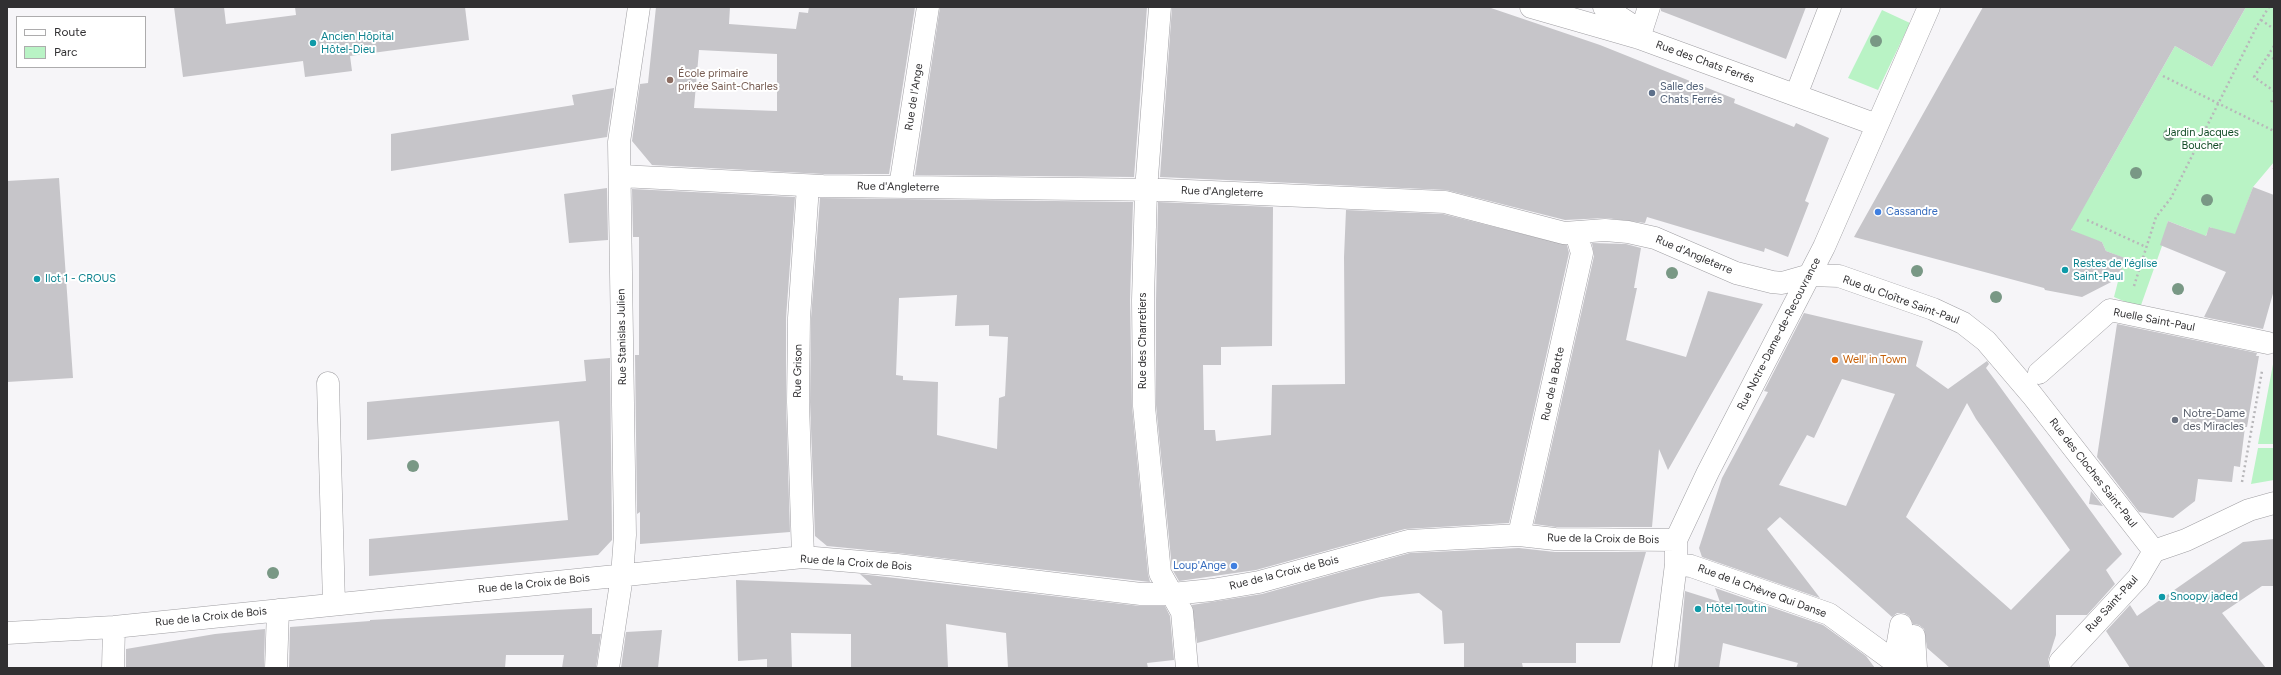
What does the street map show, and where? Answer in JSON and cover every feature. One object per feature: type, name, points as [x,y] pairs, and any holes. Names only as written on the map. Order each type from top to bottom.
[{"type":"street","name":"Rue Stanislas Julien","points":[[608,668],[622,576],[625,535],[619,142],[639,7]]},
{"type":"street","name":"Rue de l'Ange","points":[[900,187],[928,7]]},
{"type":"street","name":"Rue des Charretiers","points":[[1160,7],[1146,190],[1143,300],[1144,406],[1160,573],[1182,612],[1187,668]]},
{"type":"street","name":"Rue des Chats Ferrés","points":[[1531,7],[1638,38],[1877,125]]},
{"type":"street","points":[[1604,7],[1630,24],[1638,38]]},
{"type":"street","points":[[1638,38],[1649,7]]},
{"type":"street","points":[[1796,96],[1830,7]]},
{"type":"street","name":"Rue Notre-Dame-de-Recouvrance","points":[[1663,668],[1676,564],[1676,540],[1708,472],[1810,275],[1929,7]]},
{"type":"street","name":"Rue d'Angleterre","points":[[620,176],[808,186],[1146,190],[1445,202],[1564,233],[1605,230],[1628,232],[1655,238],[1736,273],[1772,282],[1782,283],[1810,275]]},
{"type":"street","name":"Rue Grison","points":[[803,557],[798,402],[799,318],[808,186]]},
{"type":"street","name":"Rue de la Botte","points":[[1519,535],[1582,253],[1576,233]]},
{"type":"street","name":"Rue du Cloître Saint-Paul","points":[[1810,275],[1838,276],[1933,309],[1963,323],[1986,341],[2032,395]]},
{"type":"street","name":"Ruelle Saint-Paul","points":[[2039,373],[2110,310],[2268,343]]},
{"type":"street","points":[[328,383],[334,604]]},
{"type":"street","name":"Rue des Cloches Saint-Paul","points":[[2032,395],[2154,550]]},
{"type":"street","points":[[2154,550],[2186,540],[2249,510],[2274,503]]},
{"type":"street","name":"Rue de la Croix de Bois","points":[[7,632],[114,627],[803,557],[897,565],[1141,594],[1172,594],[1212,590],[1259,582],[1408,541],[1519,535],[1555,539],[1676,540]]},
{"type":"street","name":"Rue Saint-Paul","points":[[2060,662],[2138,578],[2154,550]]},
{"type":"street","name":"Rue de la Chèvre Qui Danse","points":[[1676,564],[1691,566],[1829,614],[1906,667]]},
{"type":"street","points":[[276,668],[278,610]]},
{"type":"street","points":[[113,668],[114,627]]},
{"type":"street","points":[[1906,667],[1897,648],[1907,631]]},
{"type":"path","points":[[2133,289],[2156,218],[2171,198],[2269,7]]},
{"type":"path","points":[[2261,20],[2274,28]]},
{"type":"path","points":[[2274,46],[2254,77],[2274,91]]},
{"type":"path","points":[[2268,55],[2274,59]]},
{"type":"path","points":[[2163,76],[2274,131]]},
{"type":"path","points":[[2271,102],[2274,98]]},
{"type":"path","points":[[2087,220],[2146,247]]},
{"type":"path","points":[[2241,488],[2268,343]]},
{"type":"green space","name":"Jardin Jacques Boucher","points":[[2246,7],[2274,7],[2274,162],[2253,187],[2234,239],[2210,227],[2203,241],[2190,235],[2191,230],[2168,221],[2162,246],[2140,308],[2114,297],[2124,258],[2106,251],[2102,242],[2071,234],[2074,193],[2093,191],[2175,46],[2212,67]]},
{"type":"green space","points":[[1882,10],[1910,23],[1878,90],[1848,78]]},
{"type":"green space","points":[[2274,359],[2274,444],[2258,444]]},
{"type":"green space","points":[[2258,448],[2274,448],[2274,480],[2251,484]]},
{"type":"building","name":"Ancien Hôpital Hôtel-Dieu","points":[[174,7],[224,7],[226,24],[296,15],[295,7],[465,7],[469,40],[350,56],[352,71],[305,77],[303,61],[183,77]]},
{"type":"building","points":[[656,7],[730,7],[729,24],[796,29],[799,12],[808,13],[809,7],[915,7],[889,174],[823,174],[652,165],[632,141],[640,84],[648,83]],"holes":[[[699,50],[777,54],[777,111],[694,108]]]},
{"type":"building","points":[[940,7],[1147,7],[1134,177],[915,175]]},
{"type":"building","points":[[1172,7],[1488,7],[1600,45],[1735,99],[1734,103],[1794,127],[1796,123],[1829,138],[1805,201],[1809,203],[1788,257],[1765,248],[1764,252],[1647,217],[1645,223],[1606,218],[1565,220],[1446,190],[1160,177]]},
{"type":"building","points":[[1661,7],[1806,7],[1786,59],[1661,11]]},
{"type":"building","points":[[1983,7],[2246,7],[2212,67],[2175,46],[2071,230],[2102,242],[2106,251],[2125,258],[2119,278],[2082,297],[2045,290],[2044,288],[1854,237]]},
{"type":"building","points":[[614,88],[607,137],[391,171],[391,134],[574,105],[572,95]]},
{"type":"building","name":"Ilot 1 - CROUS","points":[[59,178],[73,378],[7,382],[7,181]]},
{"type":"building","points":[[2253,187],[2274,195],[2274,290],[2263,329],[2204,317],[2226,272],[2160,245],[2168,221],[2206,236],[2209,227],[2235,234]]},
{"type":"building","points":[[607,188],[608,240],[569,243],[564,194]]},
{"type":"building","points":[[632,189],[795,197],[786,318],[786,402],[790,532],[640,544],[640,512],[637,514],[635,355],[639,355],[639,237],[633,237]]},
{"type":"building","points":[[820,198],[1133,202],[1130,300],[1132,406],[1150,582],[827,546],[815,536],[810,402],[811,318]],"holes":[[[957,295],[955,326],[989,325],[989,336],[1008,337],[1005,396],[999,398],[997,449],[937,435],[938,382],[903,380],[903,376],[896,375],[899,298]]]},
{"type":"building","points":[[1158,202],[1273,207],[1272,346],[1221,347],[1221,365],[1203,365],[1204,430],[1215,430],[1216,441],[1271,435],[1272,385],[1345,384],[1344,257],[1346,210],[1443,214],[1567,245],[1569,253],[1509,523],[1405,529],[1256,570],[1179,581],[1172,569],[1156,405]]},
{"type":"building","points":[[1592,243],[1626,244],[1641,248],[1634,288],[1637,288],[1626,340],[1686,357],[1708,291],[1763,304],[1668,470],[1659,449],[1652,527],[1556,527],[1534,524],[1594,256]]},
{"type":"building","points":[[1804,313],[1923,341],[1916,366],[1948,389],[1987,361],[1989,364],[1986,368],[2122,554],[2106,570],[2115,584],[2087,615],[2056,615],[2056,635],[2048,660],[2049,668],[1950,668],[1927,648],[1924,629],[1919,625],[1913,624],[1909,616],[1904,613],[1897,613],[1892,617],[1780,517],[1767,529],[1820,598],[1702,557],[1699,548],[1722,478],[1768,392],[1764,391]],"holes":[[[1842,379],[1895,394],[1846,506],[1779,485],[1807,435],[1814,438]],[[1967,403],[1976,419],[2070,550],[2011,610],[1906,517]]]},
{"type":"building","name":"Notre-Dame des Miracles","points":[[2117,324],[2257,353],[2256,356],[2259,356],[2247,427],[2245,427],[2240,467],[2234,466],[2232,482],[2198,479],[2195,501],[2173,518],[2139,512],[2097,457]]},
{"type":"building","points":[[610,358],[612,540],[598,555],[369,576],[369,539],[568,520],[559,421],[367,440],[367,402],[586,381],[584,360]]},
{"type":"building","points":[[2091,491],[2103,506],[2089,504]]},
{"type":"building","points":[[2274,539],[2274,586],[2262,586],[2222,613],[2266,668],[2130,668],[2106,631],[2130,605],[2137,616],[2243,542]]},
{"type":"building","points":[[1519,548],[1555,552],[1646,552],[1620,643],[1576,643],[1576,663],[1522,663],[1523,668],[1464,668],[1464,643],[1444,644],[1442,611],[1419,593],[1381,597],[1358,602],[1197,643],[1192,605],[1262,594],[1410,553]]},
{"type":"building","points":[[860,574],[1140,606],[1165,606],[1170,616],[1174,660],[1147,663],[1148,668],[1008,668],[1006,633],[946,624],[948,668],[851,668],[851,634],[791,633],[792,668],[767,668],[767,659],[738,661],[736,580],[872,585]]},
{"type":"building","points":[[1715,588],[1823,625],[1866,656],[1875,668],[1796,668],[1798,663],[1723,643],[1719,668],[1678,668],[1685,591],[1720,602]]},
{"type":"building","points":[[592,608],[592,634],[601,634],[596,668],[562,668],[564,655],[506,655],[505,668],[289,668],[290,627],[370,620]]},
{"type":"building","points":[[265,629],[264,668],[126,668],[126,649],[215,634]]},
{"type":"building","points":[[662,630],[658,668],[621,668],[626,632]]},
{"type":"place","name":"Ancien Hôpital Hôtel-Dieu","points":[[313,43]]},
{"type":"place","name":"École primaire privée Saint-Charles","points":[[670,80]]},
{"type":"place","name":"Salle des Chats Ferrés","points":[[1652,93]]},
{"type":"place","name":"Cassandre","points":[[1878,212]]},
{"type":"place","name":"Restes de l'église Saint-Paul","points":[[2065,270]]},
{"type":"place","name":"Ilot 1 - CROUS","points":[[37,279]]},
{"type":"place","name":"Well' in Town","points":[[1835,360]]},
{"type":"place","name":"Notre-Dame des Miracles","points":[[2175,420]]},
{"type":"place","name":"Loup'Ange","points":[[1234,566]]},
{"type":"place","name":"Snoopy jaded","points":[[2162,597]]},
{"type":"place","name":"Hôtel Toutin","points":[[1698,609]]}]
